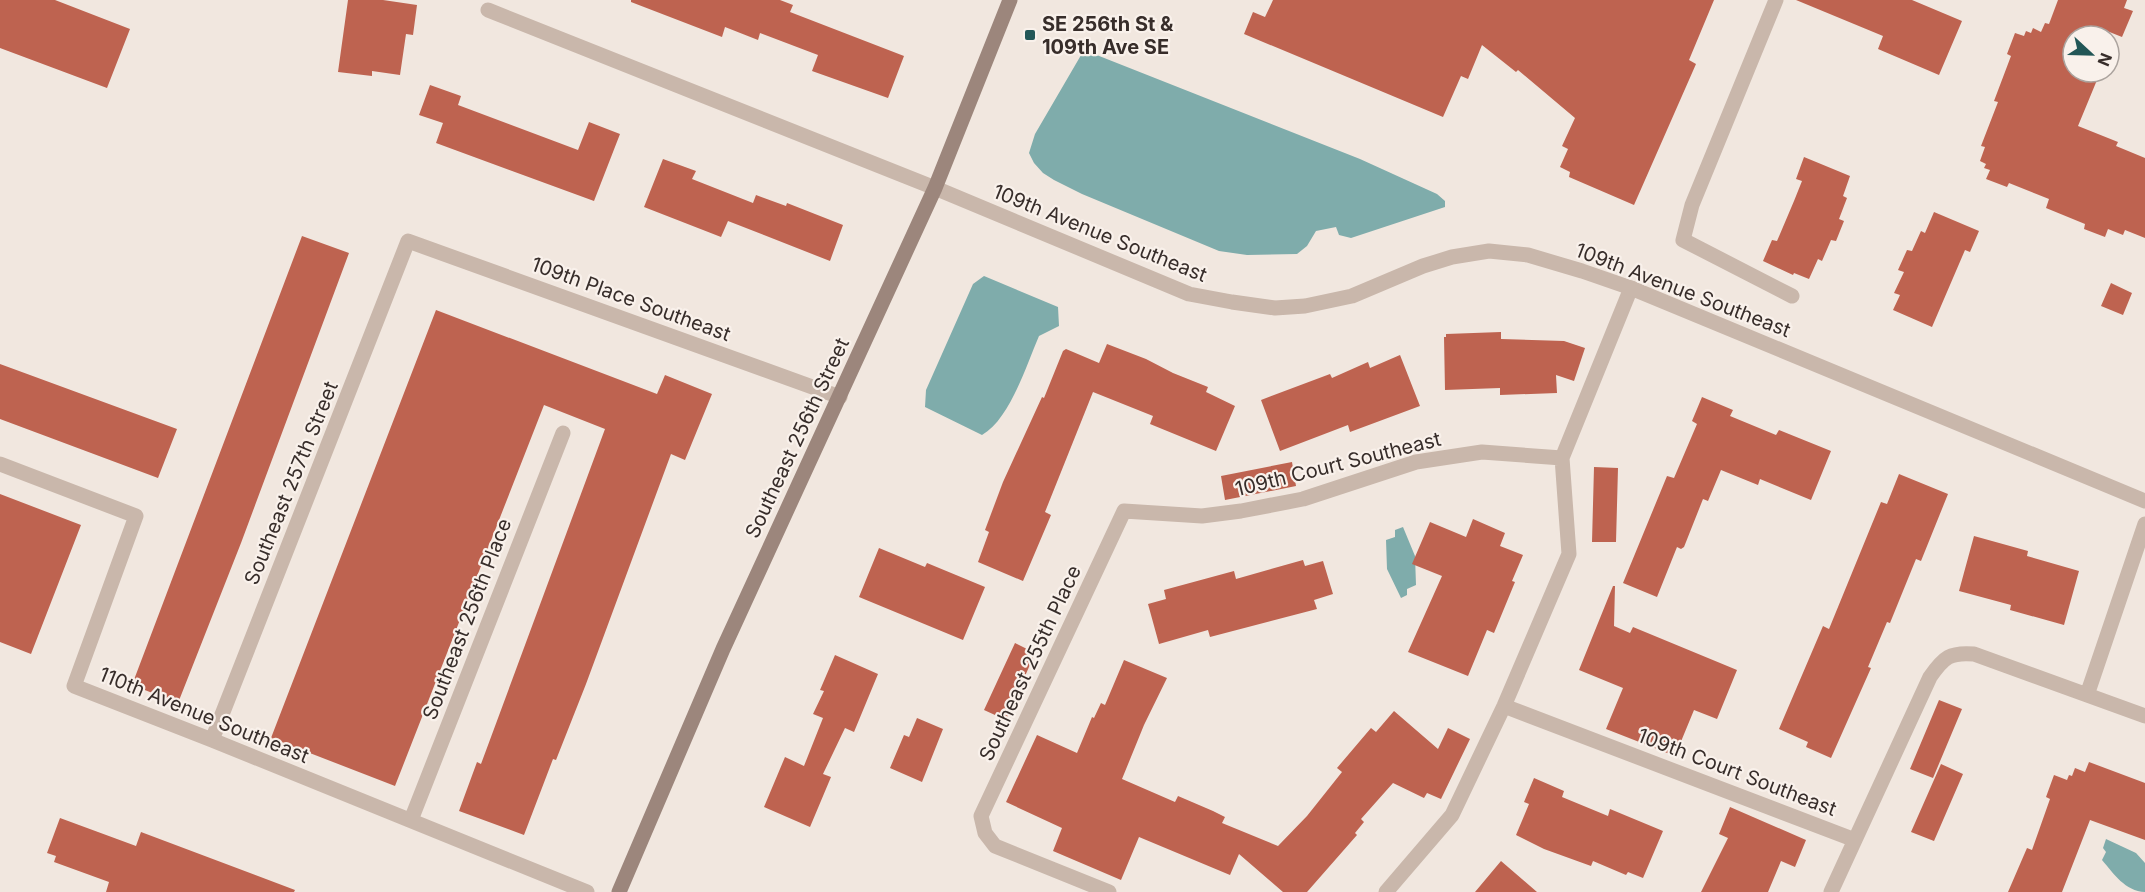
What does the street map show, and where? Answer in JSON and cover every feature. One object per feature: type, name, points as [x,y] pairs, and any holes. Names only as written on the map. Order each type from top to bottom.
[{"type":"main road","name":"Southeast 256th Street","points":[[619,892],[723,649],[934,188],[1010,0]]},
{"type":"street","points":[[1776,0],[1692,205],[1683,240],[1792,296]]},
{"type":"street","name":"109th Avenue Southeast","points":[[488,10],[934,188],[1189,294],[1275,308],[1305,306],[1352,296],[1423,266],[1452,258],[1489,251],[1528,255],[1631,288],[2145,501]]},
{"type":"street","name":"109th Place Southeast","points":[[408,241],[840,397]]},
{"type":"street","name":"Southeast 257th Street","points":[[212,740],[408,241]]},
{"type":"street","points":[[1386,892],[1452,815],[1504,706],[1569,554],[1563,458],[1631,288]]},
{"type":"street","name":"Southeast 256th Place","points":[[411,820],[563,433]]},
{"type":"street","name":"109th Court Southeast","points":[[1124,512],[1202,516],[1241,511],[1303,499],[1416,462],[1482,453],[1563,458]]},
{"type":"street","name":"110th Avenue Southeast","points":[[0,464],[136,516],[74,686],[587,892]]},
{"type":"street","name":"Southeast 255th Place","points":[[1109,892],[995,846],[985,833],[981,816],[1124,512]]},
{"type":"street","points":[[2088,695],[2145,524]]},
{"type":"street","points":[[1831,892],[1930,677],[1945,657],[1958,653],[1974,654],[2145,716]]},
{"type":"street","name":"109th Court Southeast","points":[[1504,706],[1855,840]]},
{"type":"water","points":[[1084,50],[1360,159],[1437,194],[1445,201],[1445,207],[1351,238],[1339,235],[1336,227],[1316,231],[1307,246],[1297,254],[1247,255],[1219,251],[1082,194],[1043,173],[1029,153],[1035,134]]},
{"type":"water","points":[[984,276],[1058,307],[1059,326],[1039,336],[1009,405],[992,427],[982,435],[925,407],[926,390],[973,284]]},
{"type":"water","points":[[1403,527],[1415,556],[1416,585],[1407,589],[1407,595],[1401,598],[1387,569],[1386,540],[1395,537],[1395,530]]},
{"type":"water","points":[[2106,839],[2136,853],[2145,863],[2145,892],[2126,885],[2102,860],[2106,852],[2103,848]]},
{"type":"building","points":[[0,0],[55,0],[130,29],[107,88],[0,48]]},
{"type":"building","points":[[348,0],[383,0],[417,5],[413,35],[406,34],[400,75],[372,71],[372,76],[338,72]]},
{"type":"building","points":[[631,0],[780,0],[793,5],[790,12],[904,56],[888,98],[812,71],[818,55],[760,33],[758,40],[725,27],[722,37],[631,2]]},
{"type":"building","points":[[1273,0],[1714,0],[1689,60],[1696,64],[1634,205],[1569,177],[1570,172],[1560,167],[1568,149],[1562,146],[1575,118],[1518,70],[1516,72],[1482,45],[1468,79],[1461,76],[1443,117],[1244,34],[1253,12],[1265,17]]},
{"type":"building","points":[[1796,0],[1912,0],[1962,21],[1939,75],[1878,49],[1883,36]]},
{"type":"building","points":[[2058,0],[2127,0],[2124,8],[2133,11],[2122,37],[2121,24],[2061,24],[2061,84],[2095,84],[2078,126],[2118,142],[2116,146],[2145,158],[2145,238],[2125,230],[2123,235],[2108,229],[2105,237],[2084,229],[2085,224],[2046,208],[2049,199],[2009,183],[2007,187],[1986,179],[1990,170],[1984,168],[1986,164],[1980,161],[1985,147],[1981,146],[1998,102],[1994,101],[2011,56],[2007,54],[2015,33],[2024,36],[2026,31],[2031,33],[2033,28],[2041,32],[2045,23],[2049,24]]},
{"type":"building","points":[[430,85],[461,96],[458,105],[578,150],[589,122],[620,134],[594,201],[436,143],[443,123],[419,115]]},
{"type":"building","points":[[1804,157],[1850,176],[1843,196],[1847,198],[1839,219],[1844,221],[1836,241],[1831,240],[1822,261],[1818,259],[1809,279],[1794,273],[1793,275],[1763,261],[1772,240],[1777,241],[1802,181],[1796,179]]},
{"type":"building","points":[[663,159],[696,171],[692,179],[753,203],[756,195],[786,206],[787,203],[843,225],[830,261],[728,221],[721,237],[644,207]]},
{"type":"building","points":[[1934,212],[1979,231],[1970,252],[1965,250],[1932,327],[1893,310],[1900,295],[1894,293],[1904,272],[1898,270],[1907,250],[1912,251],[1921,231],[1925,233]]},
{"type":"building","points":[[302,236],[349,253],[241,543],[178,703],[132,685]]},
{"type":"building","points":[[2111,283],[2132,293],[2123,315],[2101,306]]},
{"type":"building","points":[[436,310],[657,394],[665,375],[712,394],[685,460],[671,454],[586,684],[556,760],[553,759],[524,835],[459,811],[477,762],[481,764],[605,429],[544,405],[395,786],[271,738]]},
{"type":"building","points":[[1501,332],[1501,339],[1564,341],[1585,348],[1574,381],[1556,375],[1557,393],[1500,395],[1500,388],[1445,390],[1444,337],[1446,334]]},
{"type":"building","points":[[1107,344],[1208,387],[1206,392],[1235,406],[1216,451],[1150,424],[1153,416],[1093,392],[1045,512],[1051,515],[1023,581],[978,562],[989,532],[985,530],[1003,482],[1042,397],[1044,398],[1063,351],[1066,349],[1099,363]]},
{"type":"building","points":[[1400,355],[1420,406],[1350,432],[1348,425],[1280,451],[1261,400],[1330,374],[1332,378],[1368,362],[1370,368]]},
{"type":"building","points":[[0,364],[177,429],[158,478],[0,419]]},
{"type":"building","points":[[1702,397],[1733,410],[1730,416],[1776,435],[1779,430],[1831,451],[1811,500],[1760,479],[1758,485],[1721,470],[1708,501],[1703,499],[1684,547],[1681,549],[1677,547],[1657,597],[1623,583],[1667,476],[1674,478],[1697,424],[1692,421]]},
{"type":"building","points":[[1292,462],[1296,486],[1225,500],[1221,476]]},
{"type":"building","points":[[1594,467],[1618,468],[1616,542],[1592,542]]},
{"type":"building","points":[[1899,474],[1948,494],[1921,561],[1916,559],[1890,623],[1887,622],[1868,667],[1871,668],[1831,758],[1806,747],[1808,742],[1779,729],[1823,626],[1829,629],[1881,502],[1887,504]]},
{"type":"building","points":[[0,494],[81,525],[31,654],[0,642]]},
{"type":"building","points":[[1473,519],[1505,533],[1500,546],[1523,555],[1512,581],[1515,582],[1494,633],[1487,630],[1468,676],[1408,652],[1442,576],[1412,564],[1430,522],[1466,537]]},
{"type":"building","points":[[1974,536],[2028,551],[2027,556],[2079,571],[2064,625],[2010,610],[2011,605],[1959,591]]},
{"type":"building","points":[[879,548],[925,567],[927,563],[985,587],[963,640],[859,597]]},
{"type":"building","points":[[1303,560],[1305,566],[1323,561],[1333,594],[1314,600],[1317,609],[1210,637],[1208,630],[1159,644],[1148,604],[1166,599],[1164,590],[1234,571],[1236,579]]},
{"type":"building","points":[[1613,586],[1615,586],[1614,626],[1630,633],[1633,627],[1737,670],[1717,719],[1694,710],[1675,756],[1606,729],[1623,688],[1579,670]]},
{"type":"building","points":[[1015,643],[1035,653],[1006,720],[984,710]]},
{"type":"building","points":[[835,655],[878,674],[854,732],[845,728],[823,774],[831,777],[810,827],[764,807],[785,757],[804,766],[823,718],[813,714],[824,691],[820,690]]},
{"type":"building","points":[[1124,660],[1167,678],[1144,725],[1122,779],[1175,802],[1178,796],[1213,811],[1225,817],[1222,823],[1278,846],[1307,816],[1342,772],[1337,768],[1371,728],[1376,732],[1394,711],[1438,749],[1448,728],[1470,739],[1441,799],[1427,793],[1424,798],[1393,783],[1361,819],[1364,822],[1355,833],[1357,835],[1307,892],[1283,892],[1239,854],[1230,875],[1139,837],[1121,880],[1053,851],[1062,828],[1006,802],[1037,735],[1077,753],[1092,717],[1094,718],[1101,703],[1105,705]]},
{"type":"building","points":[[1939,700],[1962,709],[1933,778],[1910,769]]},
{"type":"building","points":[[917,718],[943,729],[922,782],[890,768],[904,735],[909,737]]},
{"type":"building","points":[[2089,762],[2145,783],[2145,840],[2090,820],[2062,892],[2008,892],[2027,848],[2032,850],[2050,799],[2046,797],[2054,775],[2067,780],[2069,775],[2072,776],[2075,768],[2085,772]]},
{"type":"building","points":[[1941,764],[1963,774],[1934,841],[1911,832]]},
{"type":"building","points":[[1534,778],[1564,791],[1562,797],[1608,816],[1610,809],[1663,831],[1643,878],[1628,872],[1626,875],[1593,861],[1591,866],[1544,849],[1516,835],[1529,804],[1524,802]]},
{"type":"building","points":[[1730,807],[1806,840],[1795,867],[1781,861],[1768,892],[1701,892],[1728,838],[1719,834]]},
{"type":"building","points":[[60,818],[136,846],[141,832],[295,890],[294,892],[106,892],[109,882],[54,862],[56,856],[47,853]]},
{"type":"building","points":[[1501,861],[1537,892],[1475,892]]},
{"type":"place","name":"SE 256th St & 109th Ave SE","points":[[1030,35]]}]
